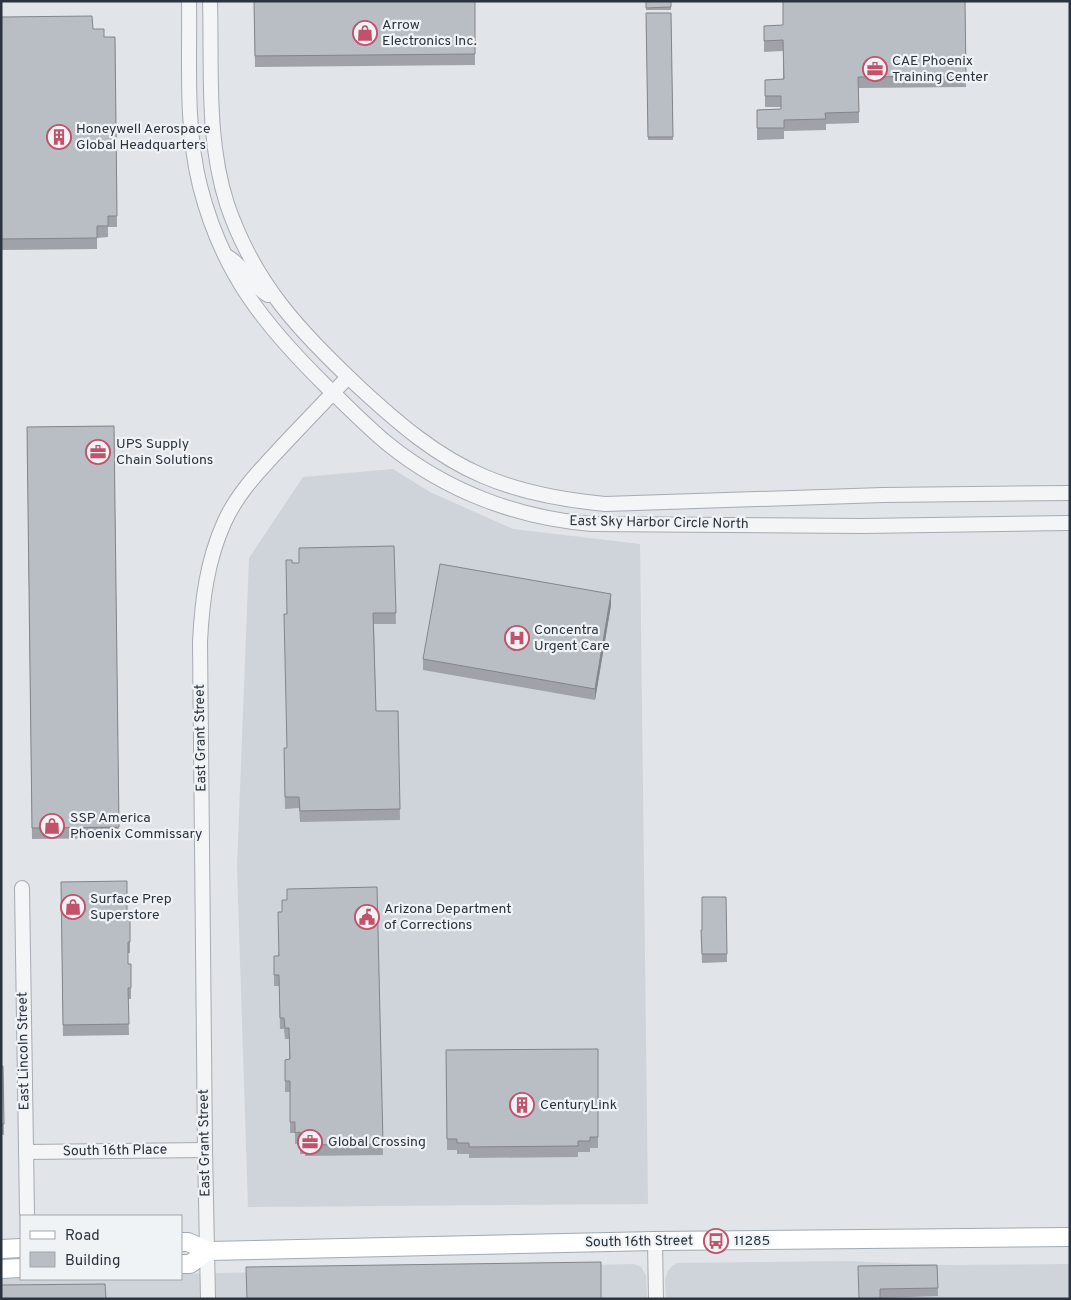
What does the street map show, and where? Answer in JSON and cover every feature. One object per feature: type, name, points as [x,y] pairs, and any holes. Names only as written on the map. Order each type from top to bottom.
[{"type":"main road","name":"South 16th Street","points":[[182,1242],[188,1242],[208,1251],[655,1241],[1070,1238]]},
{"type":"main road","points":[[1,1249],[20,1248]]},
{"type":"main road","points":[[182,1264],[190,1264],[208,1251]]},
{"type":"main road","points":[[1,1269],[20,1268]]},
{"type":"street","name":"East Sky Harbor Circle North","points":[[189,1],[190,121],[192,144],[200,185],[210,221],[224,255],[245,293],[284,344],[388,444],[430,473],[485,500],[547,519],[585,524],[902,526],[1070,524]]},
{"type":"street","name":"East Sky Harbor Circle North","points":[[210,1],[212,116],[219,170],[227,203],[242,242],[258,273],[275,299],[302,331],[348,377],[412,434],[447,458],[482,476],[504,484],[563,500],[620,504],[892,495],[1070,493]]},
{"type":"street","points":[[224,255],[237,262],[260,290],[275,299]]},
{"type":"street","name":"East Grant Street","points":[[208,1299],[200,642],[204,587],[213,552],[225,522],[254,475],[348,377]]},
{"type":"street","name":"East Lincoln Street","points":[[22,888],[27,1213]]},
{"type":"street","name":"South 16th Place","points":[[26,1152],[205,1150]]},
{"type":"street","points":[[655,1241],[656,1299]]},
{"type":"shaded area","points":[[393,469],[430,492],[513,529],[640,544],[648,1204],[248,1207],[237,867],[249,558],[303,477]]},
{"type":"shaded area","points":[[849,1261],[937,1265],[1070,1264],[1070,1299],[666,1299],[665,1279],[668,1271],[677,1263]]},
{"type":"shaded area","points":[[634,1264],[641,1267],[646,1275],[647,1299],[1,1299],[1,1278],[20,1278],[20,1280],[182,1280],[182,1274]]},
{"type":"building","name":"Arrow Electronics Inc.","points":[[254,1],[475,1],[475,54],[255,56]]},
{"type":"building","points":[[646,1],[671,1],[671,7],[646,8]]},
{"type":"building","name":"CAE Phoenix Training Center","points":[[783,1],[965,1],[966,76],[858,77],[859,112],[825,113],[826,119],[784,120],[784,128],[757,128],[757,110],[781,109],[781,96],[765,96],[765,80],[784,79],[783,40],[764,41],[764,26],[783,25]]},
{"type":"building","points":[[646,13],[671,13],[673,137],[648,137]]},
{"type":"building","name":"Honeywell Aerospace Global Headquarters","points":[[92,16],[93,29],[104,29],[104,37],[115,37],[117,216],[108,216],[108,226],[97,226],[97,238],[1,239],[1,17]]},
{"type":"building","points":[[114,426],[119,827],[32,828],[27,427]]},
{"type":"building","points":[[394,546],[396,613],[373,613],[376,711],[398,711],[400,809],[300,811],[299,797],[285,797],[284,748],[287,748],[284,614],[287,614],[286,560],[292,560],[292,563],[299,563],[299,548]]},
{"type":"building","name":"Concentra Urgent Care","points":[[440,564],[611,594],[595,689],[423,659]]},
{"type":"building","points":[[127,881],[127,917],[130,917],[128,964],[131,964],[131,988],[128,988],[129,1024],[63,1025],[61,882]]},
{"type":"building","points":[[377,887],[383,1144],[305,1145],[305,1143],[300,1143],[300,1132],[295,1133],[295,1122],[290,1122],[290,1081],[285,1081],[285,1060],[290,1059],[289,1028],[285,1028],[284,1018],[280,1018],[279,975],[274,975],[274,956],[279,956],[278,912],[282,912],[282,900],[287,900],[287,889]]},
{"type":"building","points":[[702,897],[726,897],[727,954],[702,954]]},
{"type":"building","name":"CenturyLink","points":[[598,1049],[598,1137],[590,1137],[590,1141],[578,1141],[578,1146],[469,1147],[469,1143],[457,1143],[457,1139],[447,1139],[446,1050]]},
{"type":"building","points":[[1,1066],[3,1066],[4,1124],[1,1124]]},
{"type":"building","points":[[601,1262],[601,1299],[247,1299],[246,1267]]},
{"type":"building","points":[[937,1265],[938,1288],[880,1289],[880,1299],[859,1299],[858,1266]]},
{"type":"building","points":[[105,1284],[106,1299],[1,1299],[1,1285]]},
{"type":"place","name":"Arrow Electronics Inc.","points":[[365,33]]},
{"type":"place","name":"CAE Phoenix Training Center","points":[[875,69]]},
{"type":"place","name":"Honeywell Aerospace Global Headquarters","points":[[59,137]]},
{"type":"place","name":"UPS Supply Chain Solutions","points":[[98,452]]},
{"type":"place","name":"Concentra Urgent Care","points":[[517,638]]},
{"type":"place","name":"SSP America Phoenix Commissary","points":[[52,826]]},
{"type":"place","name":"Surface Prep Superstore","points":[[73,907]]},
{"type":"place","name":"Arizona Department of Corrections","points":[[367,917]]},
{"type":"place","name":"CenturyLink","points":[[522,1105]]},
{"type":"place","name":"Global Crossing","points":[[310,1142]]},
{"type":"place","name":"11285","points":[[716,1241]]}]
